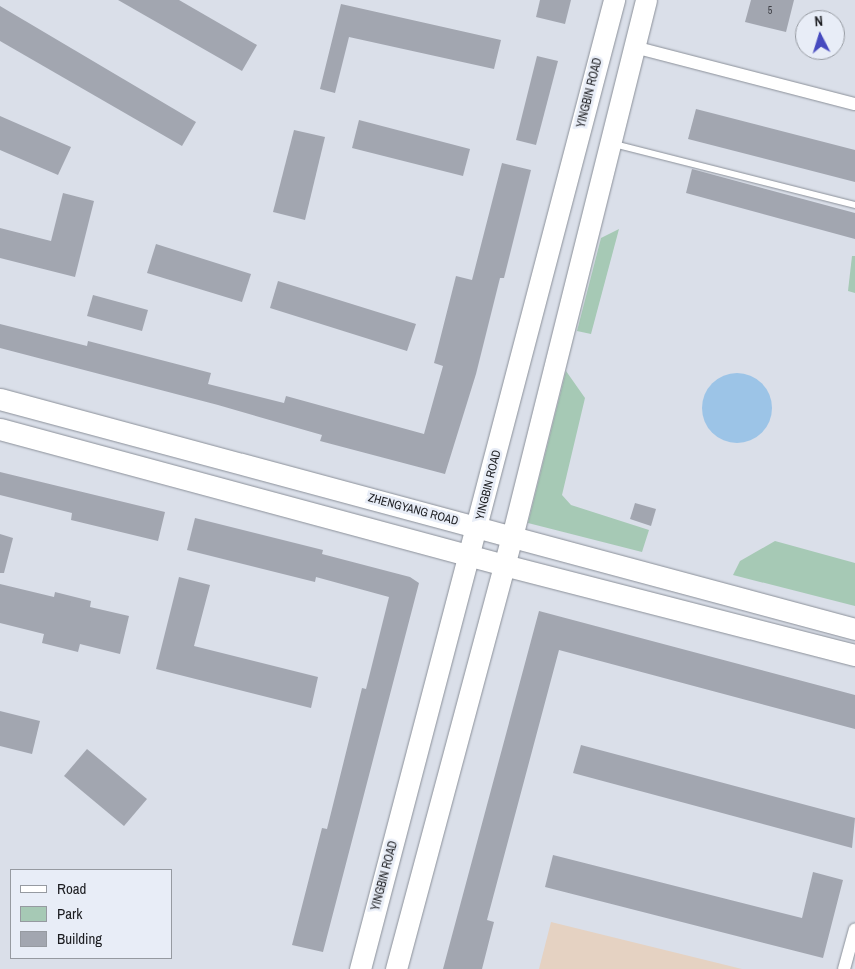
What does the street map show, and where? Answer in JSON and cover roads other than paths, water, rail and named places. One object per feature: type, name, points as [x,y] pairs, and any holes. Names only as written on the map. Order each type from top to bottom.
[{"type":"main road","name":"YINGBIN ROAD","points":[[360,969],[478,528],[614,0]]},
{"type":"main road","points":[[396,969],[512,537],[646,0]]},
{"type":"main road","name":"ZHENGYANG ROAD","points":[[0,399],[855,629]]},
{"type":"main road","points":[[0,429],[504,565],[855,655]]},
{"type":"street","points":[[634,48],[855,104]]},
{"type":"street","points":[[844,969],[855,929]]},
{"type":"lane","points":[[610,142],[855,205]]},
{"type":"water","points":[[737,373],[756,379],[766,389],[772,408],[766,427],[756,437],[737,443],[718,437],[708,427],[702,408],[708,389],[718,379]]}]
